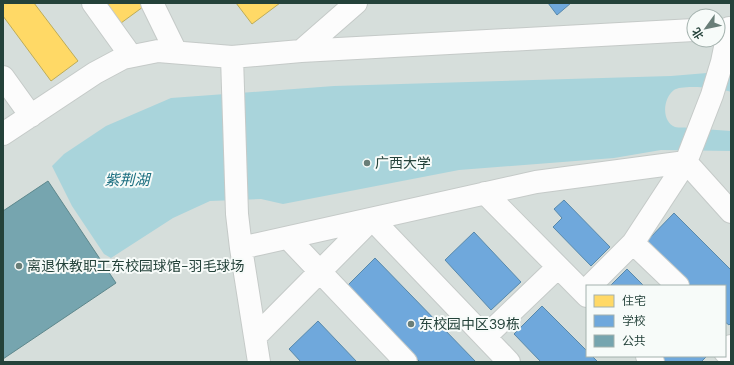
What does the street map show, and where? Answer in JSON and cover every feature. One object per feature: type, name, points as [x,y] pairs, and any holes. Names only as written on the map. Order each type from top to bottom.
[{"type":"street","points":[[93,3],[131,56]]},
{"type":"street","points":[[152,3],[176,52]]},
{"type":"street","points":[[301,51],[356,3]]},
{"type":"street","points":[[3,134],[95,73],[123,58],[158,51],[232,57],[301,51],[686,30]]},
{"type":"street","points":[[593,285],[633,243],[688,157],[704,119],[712,95],[722,62],[724,48]]},
{"type":"street","points":[[232,57],[238,214],[241,248],[259,362]]},
{"type":"street","points":[[3,76],[31,116]]},
{"type":"street","points":[[241,248],[536,182],[688,157]]},
{"type":"street","points":[[688,157],[731,212]]},
{"type":"street","points":[[485,194],[558,267],[586,290]]},
{"type":"street","points":[[255,337],[372,219]]},
{"type":"street","points":[[372,219],[486,337],[508,362]]},
{"type":"street","points":[[288,238],[406,362]]},
{"type":"street","points":[[633,243],[677,285]]},
{"type":"street","points":[[486,337],[558,267]]},
{"type":"shaded area","name":"广西大学","points":[[3,3],[731,3],[731,362],[3,362]]},
{"type":"water","name":"紫荆湖","points":[[731,71],[731,92],[702,87],[678,88],[670,94],[665,109],[667,120],[675,127],[731,131],[731,151],[661,150],[614,158],[459,170],[283,204],[261,199],[210,201],[173,218],[111,258],[104,254],[72,206],[52,166],[64,154],[106,126],[171,98],[334,86],[671,76]]},
{"type":"building: 住宅","points":[[3,3],[34,3],[78,61],[51,81],[3,16]]},
{"type":"building: 住宅","points":[[106,3],[147,3],[147,4],[121,23]]},
{"type":"building: 住宅","points":[[236,3],[280,3],[252,24]]},
{"type":"building: 学校","points":[[548,3],[571,3],[557,15]]},
{"type":"building: 学校","points":[[564,200],[610,247],[591,266],[553,227],[562,218],[554,209]]},
{"type":"building: 学校","points":[[674,213],[731,270],[731,323],[729,325],[726,323],[726,285],[688,285],[645,243]]},
{"type":"building: 学校","points":[[474,232],[521,282],[491,310],[445,260]]},
{"type":"building: 学校","name":"东校园中区39栋","points":[[375,258],[476,362],[420,362],[346,287]]},
{"type":"building: 学校","points":[[627,269],[643,285],[611,285]]},
{"type":"building: 学校","points":[[542,306],[586,350],[586,357],[593,357],[598,362],[541,362],[514,334]]},
{"type":"building: 学校","points":[[318,321],[357,362],[301,362],[289,349]]},
{"type":"building: 学校","points":[[657,357],[706,357],[701,362],[662,362]]},
{"type":"building: 公共","points":[[48,181],[116,283],[3,359],[3,211]]},
{"type":"place","name":"广西大学","points":[[367,163]]},
{"type":"place","name":"离退休教职工东校园球馆-羽毛球场","points":[[19,266]]},
{"type":"place","name":"东校园中区39栋","points":[[411,324]]}]
